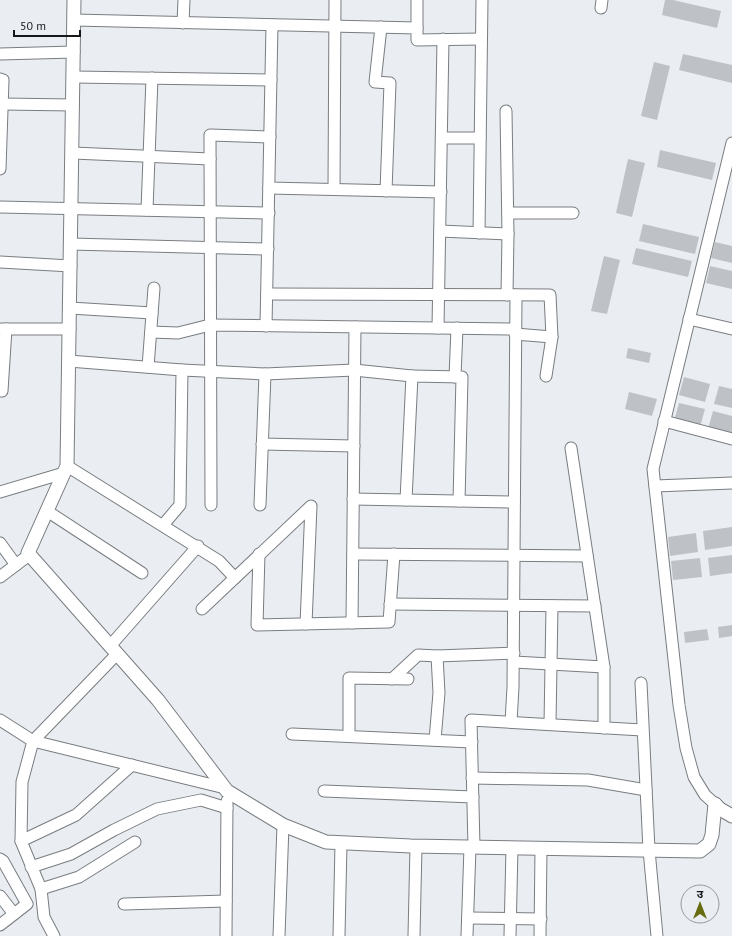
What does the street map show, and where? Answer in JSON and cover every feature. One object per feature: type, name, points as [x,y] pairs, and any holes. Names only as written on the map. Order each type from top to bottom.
[{"type":"street","points":[[74,0],[70,329],[66,470],[28,553],[158,700],[226,789],[226,936]]},
{"type":"street","points":[[183,23],[184,0]]},
{"type":"street","points":[[334,190],[335,0]]},
{"type":"street","points":[[417,0],[417,40],[481,39]]},
{"type":"street","points":[[479,233],[482,0]]},
{"type":"street","points":[[74,20],[417,28]]},
{"type":"street","points":[[266,326],[272,25]]},
{"type":"street","points":[[381,27],[375,82],[390,83],[386,191]]},
{"type":"street","points":[[438,328],[443,39]]},
{"type":"street","points":[[0,54],[74,52]]},
{"type":"street","points":[[74,76],[271,80]]},
{"type":"street","points":[[148,210],[152,78]]},
{"type":"street","points":[[0,80],[2,80],[0,169]]},
{"type":"street","points":[[2,104],[73,105]]},
{"type":"street","points":[[506,111],[508,234],[511,295],[515,332],[514,657],[511,722]]},
{"type":"street","points":[[211,505],[210,135],[270,137]]},
{"type":"street","points":[[442,138],[480,138]]},
{"type":"street","points":[[732,143],[653,469],[686,748],[694,777],[705,795],[732,816]]},
{"type":"street","points":[[73,152],[210,159]]},
{"type":"street","points":[[269,188],[441,192]]},
{"type":"street","points":[[0,207],[269,213]]},
{"type":"street","points":[[508,213],[573,213]]},
{"type":"street","points":[[440,231],[508,234]]},
{"type":"street","points":[[71,244],[268,249]]},
{"type":"street","points":[[0,262],[71,266]]},
{"type":"street","points":[[148,367],[154,288]]},
{"type":"street","points":[[267,294],[550,295],[552,337],[546,376]]},
{"type":"street","points":[[70,308],[152,313]]},
{"type":"street","points":[[689,318],[732,329]]},
{"type":"street","points":[[151,332],[178,333],[210,325],[458,328],[515,332],[552,337]]},
{"type":"street","points":[[352,623],[355,327]]},
{"type":"street","points":[[455,377],[458,328]]},
{"type":"street","points":[[2,391],[3,329],[70,329]]},
{"type":"street","points":[[69,361],[182,370],[265,374],[354,370],[412,376],[462,377],[459,501]]},
{"type":"street","points":[[163,525],[180,505],[182,370]]},
{"type":"street","points":[[260,505],[265,374]]},
{"type":"street","points":[[406,500],[412,376]]},
{"type":"street","points":[[664,422],[732,438]]},
{"type":"street","points":[[262,444],[354,446]]},
{"type":"street","points":[[571,448],[604,667],[604,728]]},
{"type":"street","points":[[0,492],[66,470],[198,546],[219,561],[235,578]]},
{"type":"street","points":[[655,486],[732,483]]},
{"type":"street","points":[[353,499],[514,502]]},
{"type":"street","points":[[202,608],[311,506],[306,624]]},
{"type":"street","points":[[47,511],[142,574]]},
{"type":"street","points":[[0,543],[16,565]]},
{"type":"street","points":[[54,936],[44,917],[41,889],[20,841],[22,782],[33,741],[114,650],[198,546]]},
{"type":"street","points":[[259,554],[257,625],[388,622],[394,554]]},
{"type":"street","points":[[353,554],[587,556]]},
{"type":"street","points":[[0,577],[30,555]]},
{"type":"street","points":[[390,604],[594,606]]},
{"type":"street","points":[[550,724],[552,606]]},
{"type":"street","points":[[392,679],[418,655],[514,657],[551,664],[604,667]]},
{"type":"street","points":[[435,740],[439,693],[437,656]]},
{"type":"street","points":[[349,736],[349,678],[408,679]]},
{"type":"street","points":[[641,683],[642,730],[649,850],[658,936]]},
{"type":"street","points":[[0,720],[33,741],[226,789],[283,825],[326,842],[416,846],[700,850],[709,844],[712,835],[715,804]]},
{"type":"street","points":[[467,936],[473,797],[471,720],[642,730]]},
{"type":"street","points":[[292,734],[472,742]]},
{"type":"street","points":[[20,841],[76,815],[132,765]]},
{"type":"street","points":[[472,778],[588,780],[646,790]]},
{"type":"street","points":[[324,791],[473,797]]},
{"type":"street","points":[[31,867],[72,854],[114,830],[157,809],[201,800],[227,808]]},
{"type":"street","points":[[279,936],[283,825]]},
{"type":"street","points":[[41,889],[79,877],[135,842]]},
{"type":"street","points":[[339,936],[341,843]]},
{"type":"street","points":[[414,936],[416,846]]},
{"type":"street","points":[[510,936],[512,848]]},
{"type":"street","points":[[540,936],[541,848]]},
{"type":"street","points":[[0,859],[3,861],[28,904],[0,925]]},
{"type":"street","points":[[0,896],[14,914]]},
{"type":"street","points":[[124,904],[226,901]]},
{"type":"street","points":[[468,918],[541,919]]},
{"type":"building","points":[[665,0],[673,0],[721,11],[717,28],[662,15]]},
{"type":"building","points":[[683,54],[732,65],[732,83],[679,70]]},
{"type":"building","points":[[654,62],[670,66],[657,120],[641,116]]},
{"type":"building","points":[[660,150],[716,163],[712,180],[657,167]]},
{"type":"building","points":[[628,159],[645,163],[632,217],[616,213]]},
{"type":"building","points":[[643,224],[699,237],[695,254],[639,241]]},
{"type":"building","points":[[715,242],[732,246],[732,263],[711,258]]},
{"type":"building","points":[[636,248],[692,261],[688,277],[632,264]]},
{"type":"building","points":[[604,256],[620,260],[607,314],[591,311]]},
{"type":"building","points":[[710,266],[732,271],[732,289],[706,283]]},
{"type":"building","points":[[628,348],[651,353],[649,363],[626,358]]},
{"type":"building","points":[[684,377],[710,384],[705,402],[679,395]]},
{"type":"building","points":[[719,386],[732,389],[732,408],[714,404]]},
{"type":"building","points":[[629,392],[657,399],[652,416],[625,409]]},
{"type":"building","points":[[679,403],[705,409],[700,427],[674,421]]},
{"type":"building","points":[[713,411],[732,416],[732,435],[708,429]]},
{"type":"building","points":[[732,527],[732,546],[705,550],[703,531]]},
{"type":"building","points":[[696,533],[698,552],[670,556],[668,537]]},
{"type":"building","points":[[732,555],[732,573],[710,576],[708,558]]},
{"type":"building","points":[[700,558],[702,577],[673,580],[671,561]]},
{"type":"building","points":[[732,625],[732,636],[719,638],[718,627]]},
{"type":"building","points":[[707,629],[709,640],[685,643],[684,632]]}]
